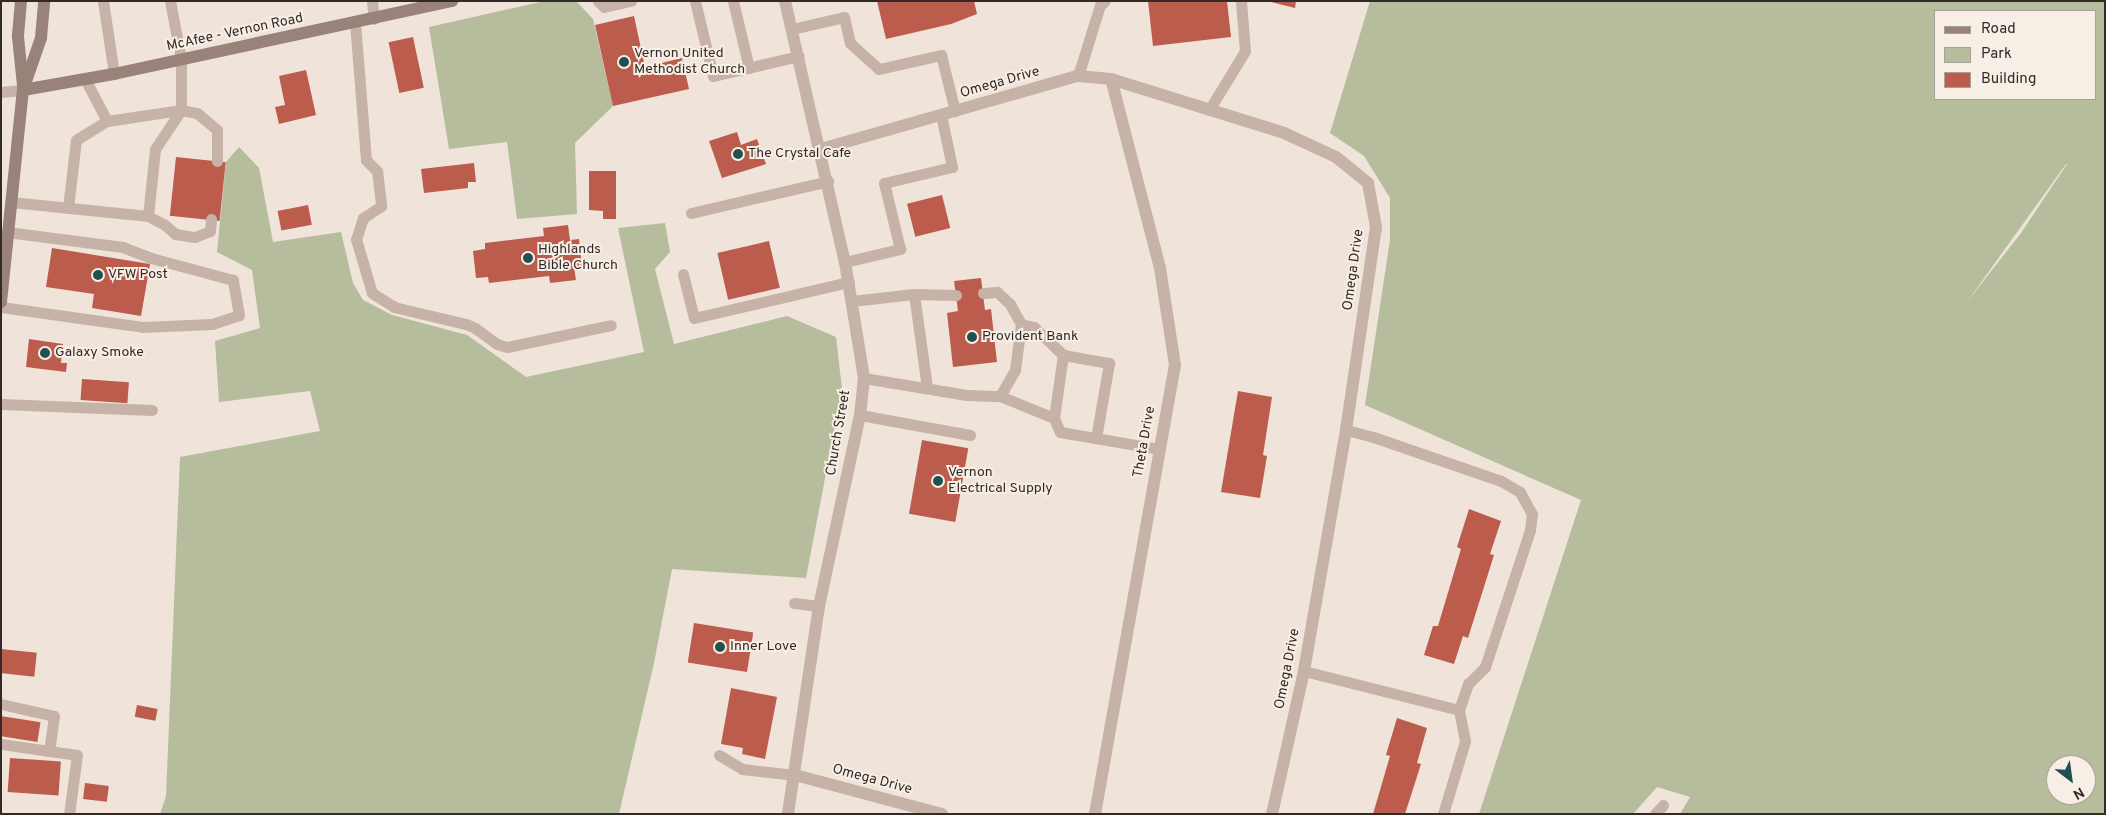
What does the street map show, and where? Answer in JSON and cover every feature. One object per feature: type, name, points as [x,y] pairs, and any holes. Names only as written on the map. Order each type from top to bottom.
[{"type":"main road","points":[[21,1],[18,37],[23,90]]},
{"type":"main road","points":[[1,302],[7,209],[23,90],[41,38],[44,1]]},
{"type":"main road","name":"McAfee - Vernon Road","points":[[23,90],[114,74],[452,1]]},
{"type":"street","name":"Church Street","points":[[785,1],[821,149],[850,282],[864,378],[860,415],[819,606],[788,814]]},
{"type":"street","name":"Omega Drive","points":[[821,149],[1078,76],[1111,79],[1284,133],[1336,157],[1368,183],[1376,227],[1346,430],[1304,671],[1272,814]]},
{"type":"street","name":"Theta Drive","points":[[1095,814],[1175,365],[1160,268],[1111,79]]},
{"type":"street","name":"Omega Drive","points":[[795,776],[942,814]]},
{"type":"lane","points":[[102,1],[114,74]]},
{"type":"lane","points":[[148,216],[155,149],[181,110],[181,59],[170,1]]},
{"type":"lane","points":[[372,1],[374,19]]},
{"type":"lane","points":[[598,1],[604,7],[631,1]]},
{"type":"lane","points":[[695,1],[713,76],[799,56]]},
{"type":"lane","points":[[733,1],[749,68]]},
{"type":"lane","points":[[1078,76],[1100,5],[1105,1]]},
{"type":"lane","points":[[1209,110],[1245,51],[1241,1]]},
{"type":"lane","points":[[792,29],[844,17],[850,43],[879,68],[941,56],[955,111]]},
{"type":"lane","points":[[355,23],[366,160],[377,171],[381,206],[363,218],[356,239],[372,293],[394,306],[466,324],[475,328],[497,344],[507,347],[611,325]]},
{"type":"lane","points":[[85,79],[107,121]]},
{"type":"lane","points":[[1,92],[23,90]]},
{"type":"lane","points":[[68,208],[76,140],[107,121],[181,110],[197,113],[216,130],[217,161]]},
{"type":"lane","points":[[845,262],[900,249],[884,183],[952,166],[941,115]]},
{"type":"lane","points":[[692,213],[828,180]]},
{"type":"lane","points":[[7,209],[68,208],[148,216],[165,225],[175,234],[195,236],[210,231],[211,219]]},
{"type":"lane","points":[[1,307],[143,326],[212,324],[239,315],[233,280],[151,258],[123,247],[7,232]]},
{"type":"lane","points":[[683,274],[694,318],[850,282]]},
{"type":"lane","points":[[983,293],[998,292],[1010,304],[1021,324],[1015,370],[1000,396]]},
{"type":"lane","points":[[914,294],[927,388]]},
{"type":"lane","points":[[852,301],[914,294],[956,295]]},
{"type":"lane","points":[[1021,324],[1034,327],[1063,355],[1109,363],[1096,438]]},
{"type":"lane","points":[[1063,355],[1054,418],[1060,432],[1159,450]]},
{"type":"lane","points":[[864,378],[967,395],[1000,396],[1054,418]]},
{"type":"lane","points":[[1,404],[152,410]]},
{"type":"lane","points":[[860,415],[970,435]]},
{"type":"lane","points":[[1346,430],[1373,436],[1501,481],[1520,492],[1532,514],[1530,530],[1485,666],[1468,684],[1458,710],[1466,741],[1443,814]]},
{"type":"lane","points":[[794,603],[819,606]]},
{"type":"lane","points":[[1304,671],[1458,710]]},
{"type":"lane","points":[[1,704],[54,716],[49,751]]},
{"type":"lane","points":[[1,744],[77,755],[69,814]]},
{"type":"lane","points":[[719,755],[742,769],[795,776]]},
{"type":"lane","points":[[1655,814],[1663,805]]},
{"type":"green space","points":[[545,1],[576,1],[593,19],[613,106],[575,143],[577,214],[517,219],[507,142],[449,149],[429,27]]},
{"type":"green space","points":[[1370,1],[2105,1],[2105,814],[1680,814],[1690,797],[1657,787],[1633,814],[1479,814],[1581,500],[1365,405],[1390,240],[1390,198],[1364,156],[1330,133]],"holes":[[[2067,164],[2021,233],[1967,302]]]},
{"type":"green space","points":[[239,147],[259,168],[273,242],[341,232],[353,283],[363,300],[392,315],[467,335],[526,377],[644,352],[618,228],[665,223],[670,252],[655,269],[674,344],[787,316],[836,337],[842,389],[806,578],[672,569],[654,663],[619,814],[160,814],[166,796],[180,457],[320,431],[310,391],[219,402],[215,341],[260,328],[252,270],[217,252],[226,162]]},
{"type":"building","points":[[877,1],[974,1],[977,14],[951,24],[886,39]]},
{"type":"building","points":[[1148,1],[1227,1],[1231,37],[1153,46]]},
{"type":"building","points":[[1267,1],[1296,1],[1295,8]]},
{"type":"building","name":"Vernon United Methodist Church","points":[[634,16],[645,67],[682,58],[689,89],[613,106],[595,25]]},
{"type":"building","points":[[413,37],[424,88],[399,93],[389,42]]},
{"type":"building","points":[[306,70],[316,115],[279,124],[275,107],[285,105],[279,76]]},
{"type":"building","name":"The Crystal Cafe","points":[[737,132],[741,145],[757,139],[766,164],[722,178],[709,141]]},
{"type":"building","points":[[176,157],[226,162],[220,221],[170,216]]},
{"type":"building","points":[[474,163],[476,182],[468,182],[468,188],[424,193],[421,169]]},
{"type":"building","points":[[589,171],[616,171],[616,219],[603,219],[603,211],[589,210]]},
{"type":"building","points":[[942,195],[950,228],[915,237],[907,204]]},
{"type":"building","points":[[308,205],[312,225],[281,231],[278,211]]},
{"type":"building","name":"Highlands Bible Church","points":[[568,225],[570,240],[579,239],[582,266],[574,267],[576,280],[550,283],[549,276],[489,283],[488,277],[476,278],[473,251],[485,249],[485,243],[544,236],[543,228]]},
{"type":"building","points":[[769,241],[780,288],[728,300],[717,253]]},
{"type":"building","name":"VFW Post","points":[[52,248],[150,264],[141,316],[92,308],[94,294],[46,287]]},
{"type":"building","name":"Provident Bank","points":[[981,278],[985,310],[991,309],[997,362],[953,367],[947,313],[958,311],[954,281]]},
{"type":"building","name":"Galaxy Smoke","points":[[29,339],[63,344],[61,363],[67,363],[66,372],[26,367]]},
{"type":"building","points":[[82,379],[129,382],[127,403],[81,400]]},
{"type":"building","points":[[1238,391],[1272,397],[1263,455],[1267,456],[1260,498],[1221,492]]},
{"type":"building","name":"Vernon Electrical Supply","points":[[922,440],[968,448],[955,522],[909,514]]},
{"type":"building","points":[[1469,509],[1501,521],[1490,554],[1494,555],[1468,638],[1463,636],[1454,664],[1424,655],[1433,626],[1438,626],[1461,549],[1457,547]]},
{"type":"building","name":"Inner Love","points":[[694,623],[753,632],[747,672],[688,663]]},
{"type":"building","points":[[1,649],[37,653],[34,677],[1,673]]},
{"type":"building","points":[[731,688],[777,697],[765,759],[742,754],[743,748],[721,744]]},
{"type":"building","points":[[137,705],[158,709],[155,721],[135,717]]},
{"type":"building","points":[[1,716],[41,722],[37,742],[1,736]]},
{"type":"building","points":[[1397,718],[1427,728],[1417,763],[1421,764],[1405,814],[1373,814],[1390,756],[1386,755]]},
{"type":"building","points":[[10,758],[61,762],[59,795],[8,792]]},
{"type":"building","points":[[85,783],[109,786],[107,802],[83,799]]},
{"type":"place","name":"Vernon United Methodist Church","points":[[624,62]]},
{"type":"place","name":"The Crystal Cafe","points":[[738,154]]},
{"type":"place","name":"Highlands Bible Church","points":[[528,258]]},
{"type":"place","name":"VFW Post","points":[[98,275]]},
{"type":"place","name":"Provident Bank","points":[[972,337]]},
{"type":"place","name":"Galaxy Smoke","points":[[45,353]]},
{"type":"place","name":"Vernon Electrical Supply","points":[[938,481]]},
{"type":"place","name":"Inner Love","points":[[720,647]]}]
